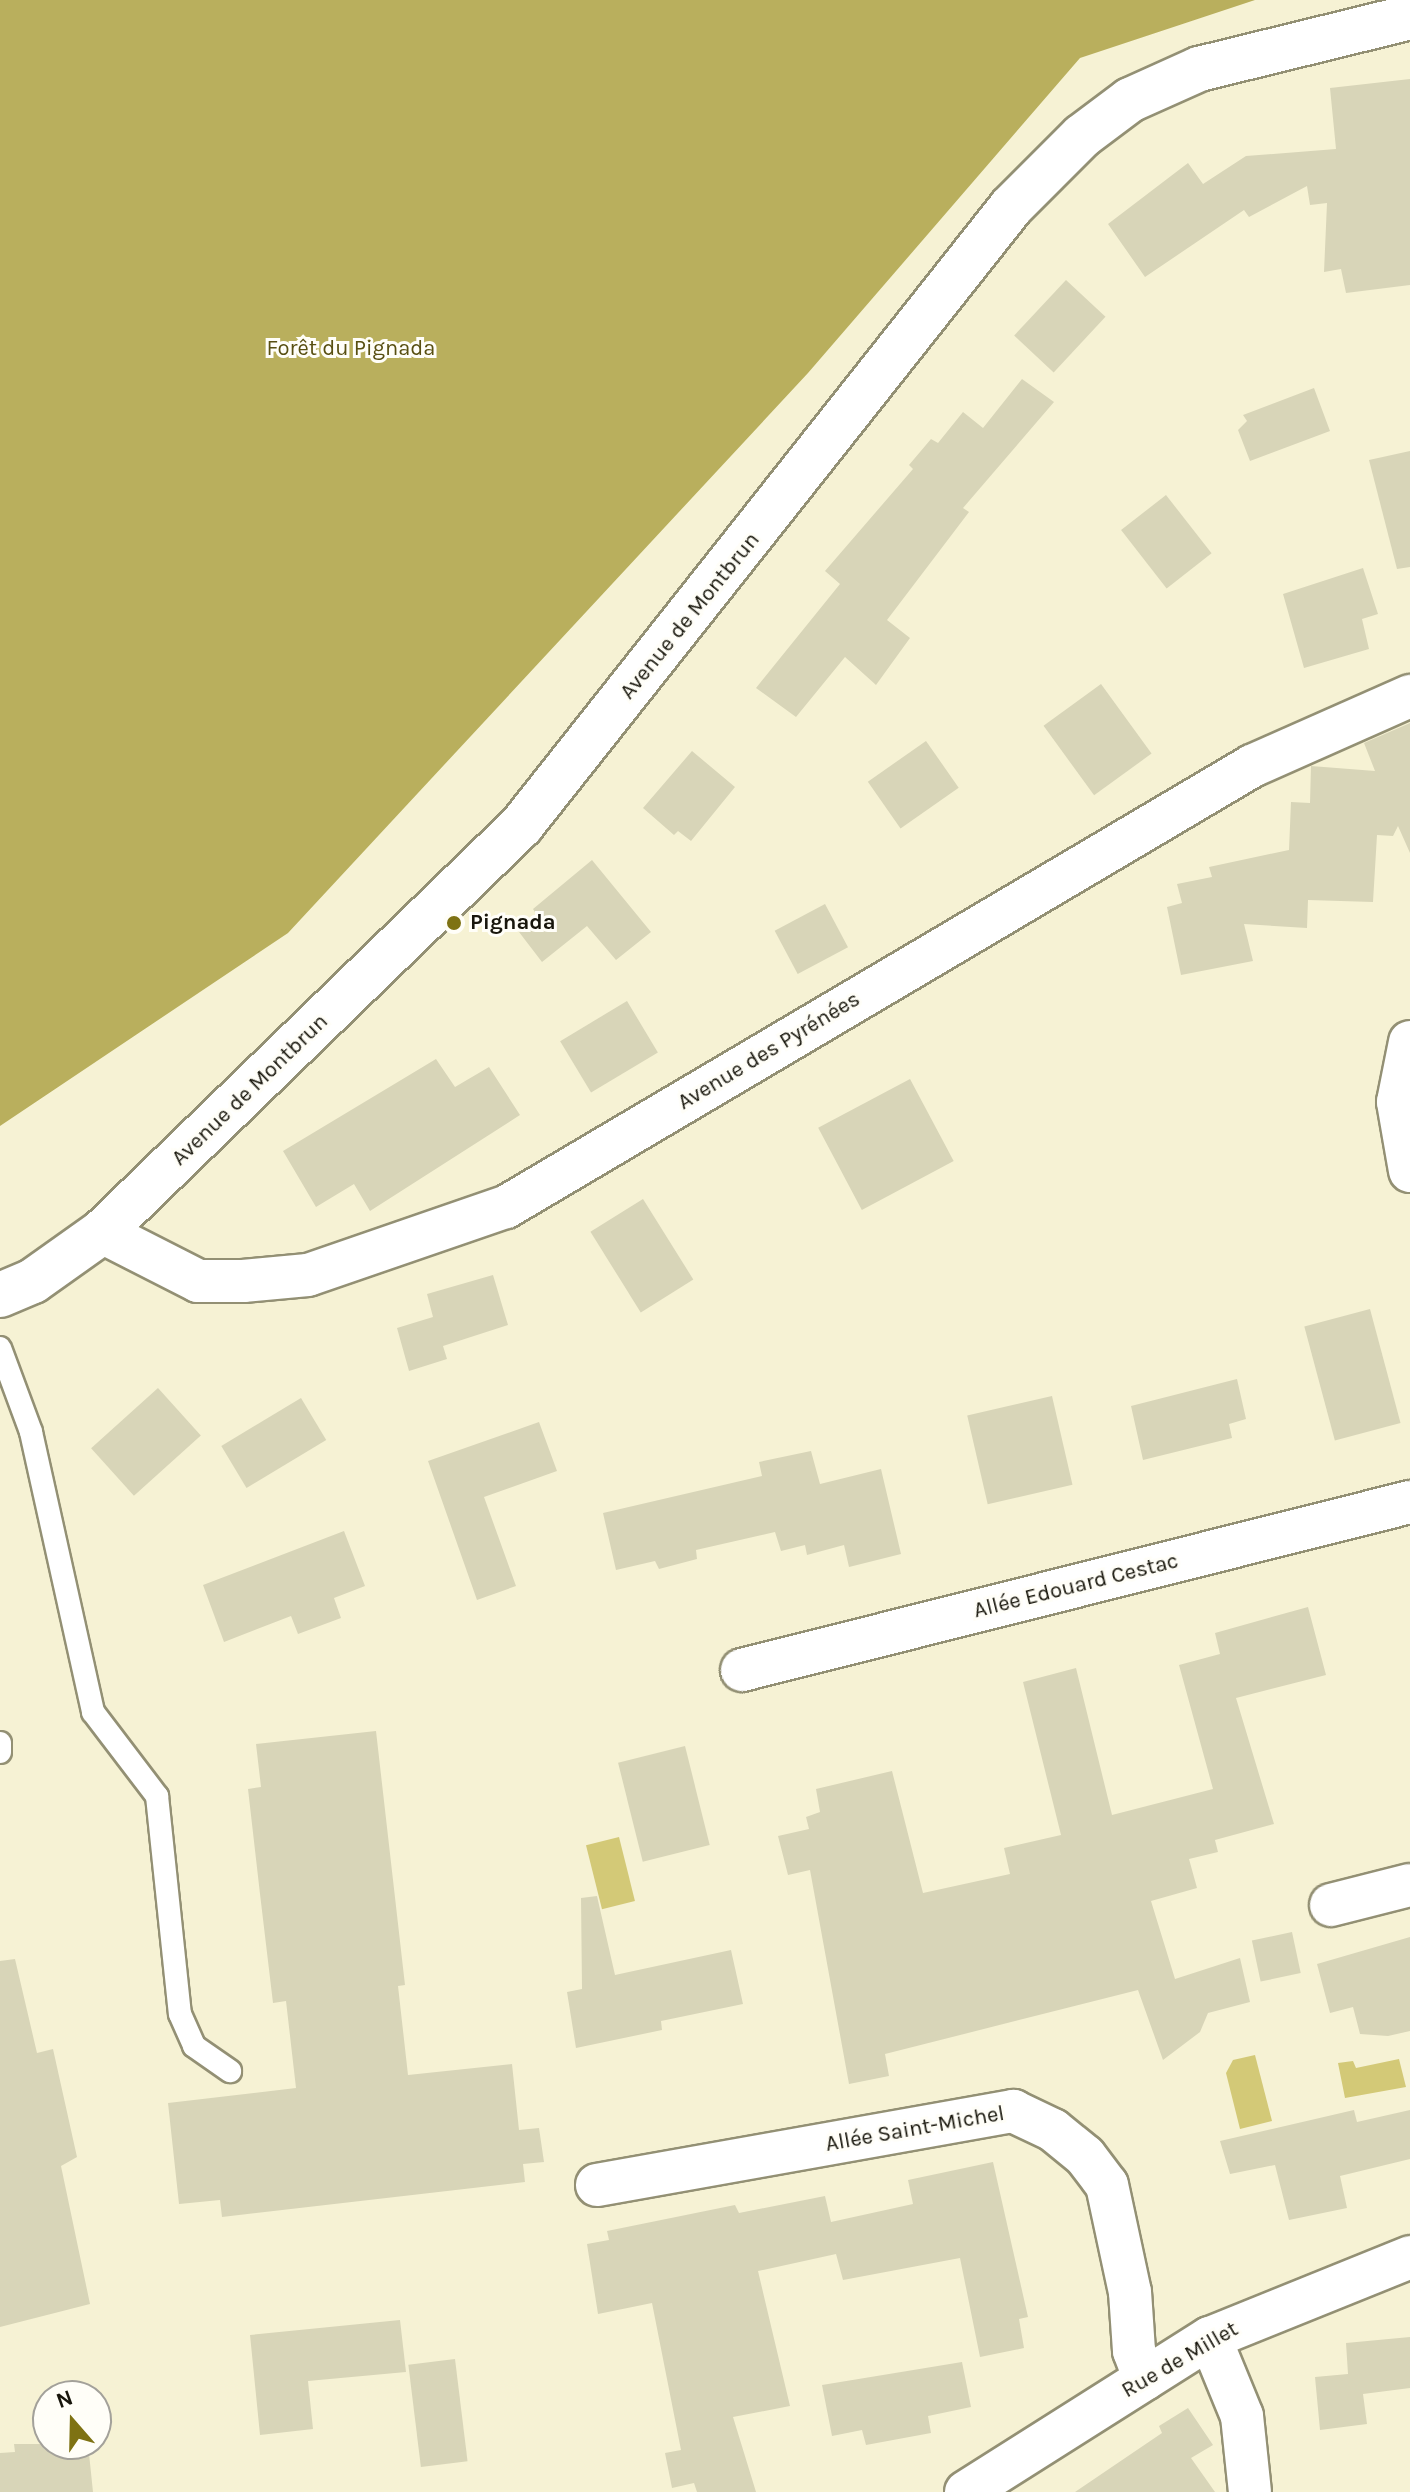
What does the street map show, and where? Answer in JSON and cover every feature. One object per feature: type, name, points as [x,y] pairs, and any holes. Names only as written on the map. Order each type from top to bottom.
[{"type":"street","name":"Avenue de Montbrun","points":[[0,1295],[33,1281],[102,1232],[521,826],[1011,207],[1082,136],[1130,100],[1199,69],[1410,17]]},
{"type":"street","name":"Avenue des Pyrénées","points":[[102,1232],[198,1281],[243,1281],[308,1275],[506,1207],[1252,766],[1410,696]]},
{"type":"street","points":[[1410,1042],[1398,1102],[1410,1171]]},
{"type":"street","name":"Allée Edouard Cestac","points":[[742,1670],[1410,1502]]},
{"type":"street","points":[[1331,1905],[1410,1885]]},
{"type":"street","name":"Allée Saint-Michel","points":[[597,2185],[1013,2111],[1053,2130],[1085,2156],[1107,2185],[1130,2292],[1134,2351],[1145,2379]]},
{"type":"street","name":"Rue de Millet","points":[[966,2492],[1210,2338],[1410,2257]]},
{"type":"street","points":[[1210,2338],[1242,2416],[1250,2492]]},
{"type":"lane","points":[[0,1348],[31,1432],[93,1712],[157,1796],[180,2014],[194,2046],[230,2071]]},
{"type":"lane","points":[[0,1743],[0,1752]]},
{"type":"green space","name":"Forêt du Pignada","points":[[0,0],[1255,0],[1080,58],[808,373],[288,933],[0,1126]]},
{"type":"shaded area","points":[[619,1837],[635,1901],[602,1909],[586,1845]]},
{"type":"shaded area","points":[[1255,2055],[1272,2121],[1240,2129],[1226,2073],[1233,2060]]},
{"type":"shaded area","points":[[1399,2059],[1406,2087],[1345,2098],[1338,2063],[1353,2061],[1356,2068]]},
{"type":"building","points":[[1410,79],[1410,285],[1346,293],[1341,269],[1324,272],[1327,203],[1310,205],[1307,186],[1249,217],[1244,210],[1145,277],[1108,224],[1188,163],[1203,184],[1246,156],[1336,149],[1330,88]]},
{"type":"building","points":[[1066,280],[1105,317],[1054,372],[1014,336]]},
{"type":"building","points":[[1022,379],[1054,402],[963,508],[969,512],[887,620],[910,638],[876,685],[845,657],[796,717],[756,688],[840,584],[825,571],[913,469],[909,465],[931,439],[938,443],[963,412],[983,428]]},
{"type":"building","points":[[1314,388],[1330,431],[1250,461],[1238,430],[1247,421],[1243,415]]},
{"type":"building","points":[[1410,451],[1410,567],[1397,569],[1369,460]]},
{"type":"building","points":[[1166,495],[1212,553],[1167,588],[1121,530]]},
{"type":"building","points":[[1363,568],[1378,614],[1362,619],[1369,649],[1304,668],[1283,594]]},
{"type":"building","points":[[1101,684],[1152,754],[1094,795],[1044,726]]},
{"type":"building","points":[[1410,723],[1410,853],[1398,826],[1393,836],[1377,835],[1373,902],[1308,900],[1307,928],[1244,924],[1253,961],[1181,975],[1167,907],[1182,903],[1177,884],[1212,877],[1209,867],[1289,850],[1291,802],[1310,803],[1311,766],[1375,771],[1364,743]]},
{"type":"building","points":[[926,741],[959,788],[901,828],[868,782]]},
{"type":"building","points":[[692,751],[735,787],[691,841],[678,831],[674,835],[643,808]]},
{"type":"building","points":[[592,860],[651,932],[616,960],[587,926],[542,962],[519,932],[538,917],[533,909]]},
{"type":"building","points":[[825,904],[848,947],[798,974],[775,931]]},
{"type":"building","points":[[627,1001],[658,1052],[591,1093],[560,1041]]},
{"type":"building","points":[[436,1059],[455,1087],[489,1067],[520,1115],[370,1211],[354,1184],[316,1207],[283,1151]]},
{"type":"building","points":[[910,1079],[954,1161],[862,1210],[818,1128]]},
{"type":"building","points":[[643,1199],[693,1280],[641,1312],[590,1232]]},
{"type":"building","points":[[493,1275],[508,1325],[443,1346],[447,1359],[409,1371],[397,1328],[433,1317],[427,1294]]},
{"type":"building","points":[[1370,1309],[1401,1423],[1335,1441],[1304,1327]]},
{"type":"building","points":[[1237,1379],[1246,1419],[1229,1424],[1232,1438],[1143,1460],[1131,1406]]},
{"type":"building","points":[[158,1388],[201,1436],[134,1496],[91,1448]]},
{"type":"building","points":[[1052,1396],[1072,1485],[988,1504],[967,1416]]},
{"type":"building","points":[[301,1398],[326,1440],[247,1488],[221,1446]]},
{"type":"building","points":[[539,1422],[557,1471],[484,1497],[516,1586],[477,1600],[428,1461]]},
{"type":"building","points":[[811,1451],[820,1484],[881,1469],[901,1554],[849,1567],[844,1545],[807,1555],[805,1545],[781,1551],[775,1532],[696,1550],[697,1559],[659,1569],[655,1561],[616,1570],[603,1513],[762,1476],[759,1462]]},
{"type":"building","points":[[344,1531],[365,1586],[334,1598],[341,1618],[298,1634],[291,1616],[224,1642],[203,1585]]},
{"type":"building","points":[[1308,1607],[1326,1675],[1236,1698],[1274,1824],[1215,1840],[1218,1852],[1189,1859],[1197,1888],[1151,1901],[1175,1979],[1240,1958],[1250,2002],[1208,2013],[1200,2032],[1163,2060],[1138,1990],[885,2054],[889,2076],[849,2084],[810,1870],[788,1875],[778,1836],[809,1829],[806,1817],[820,1812],[816,1789],[892,1771],[923,1893],[1010,1874],[1004,1848],[1061,1835],[1023,1682],[1076,1668],[1112,1815],[1213,1789],[1179,1665],[1220,1654],[1215,1633]]},
{"type":"building","points":[[376,1731],[405,1985],[398,1986],[408,2075],[512,2064],[519,2130],[539,2128],[544,2162],[523,2164],[525,2182],[222,2217],[220,2200],[179,2204],[168,2103],[296,2088],[286,2001],[273,2003],[260,1894],[248,1789],[261,1787],[256,1744]]},
{"type":"building","points":[[685,1746],[710,1845],[643,1862],[618,1763]]},
{"type":"building","points":[[597,1896],[615,1975],[731,1950],[743,2004],[661,2021],[662,2030],[576,2048],[567,1992],[582,1989],[581,1898]]},
{"type":"building","points":[[1292,1932],[1301,1973],[1261,1982],[1252,1941]]},
{"type":"building","points":[[1410,1937],[1410,2031],[1388,2036],[1360,2034],[1353,2007],[1330,2013],[1317,1964]]},
{"type":"building","points":[[15,1959],[37,2053],[53,2049],[77,2157],[61,2166],[90,2304],[0,2327],[0,1961]]},
{"type":"building","points":[[1354,2110],[1357,2122],[1410,2110],[1410,2159],[1340,2176],[1347,2208],[1289,2220],[1275,2165],[1230,2174],[1220,2141]]},
{"type":"building","points":[[993,2162],[1028,2317],[1019,2319],[1024,2348],[980,2357],[960,2258],[843,2280],[836,2254],[758,2271],[790,2406],[733,2417],[756,2492],[697,2492],[694,2483],[672,2488],[665,2453],[681,2450],[652,2303],[598,2314],[587,2244],[609,2240],[607,2231],[735,2205],[739,2213],[825,2196],[831,2222],[913,2204],[908,2180]]},
{"type":"building","points":[[400,2320],[406,2372],[308,2381],[313,2429],[260,2435],[250,2335]]},
{"type":"building","points":[[1410,2337],[1410,2388],[1363,2394],[1367,2424],[1320,2430],[1315,2377],[1348,2374],[1346,2343]]},
{"type":"building","points":[[455,2359],[468,2461],[421,2467],[408,2365]]},
{"type":"building","points":[[962,2362],[971,2407],[928,2416],[931,2433],[866,2445],[862,2430],[832,2436],[822,2385]]},
{"type":"building","points":[[1188,2408],[1213,2445],[1191,2458],[1215,2492],[1075,2492],[1162,2433],[1159,2426]]},
{"type":"building","points":[[14,2444],[32,2444],[32,2460],[90,2460],[93,2492],[0,2492],[0,2453],[15,2452]]},
{"type":"place","name":"Pignada","points":[[454,923]]}]
